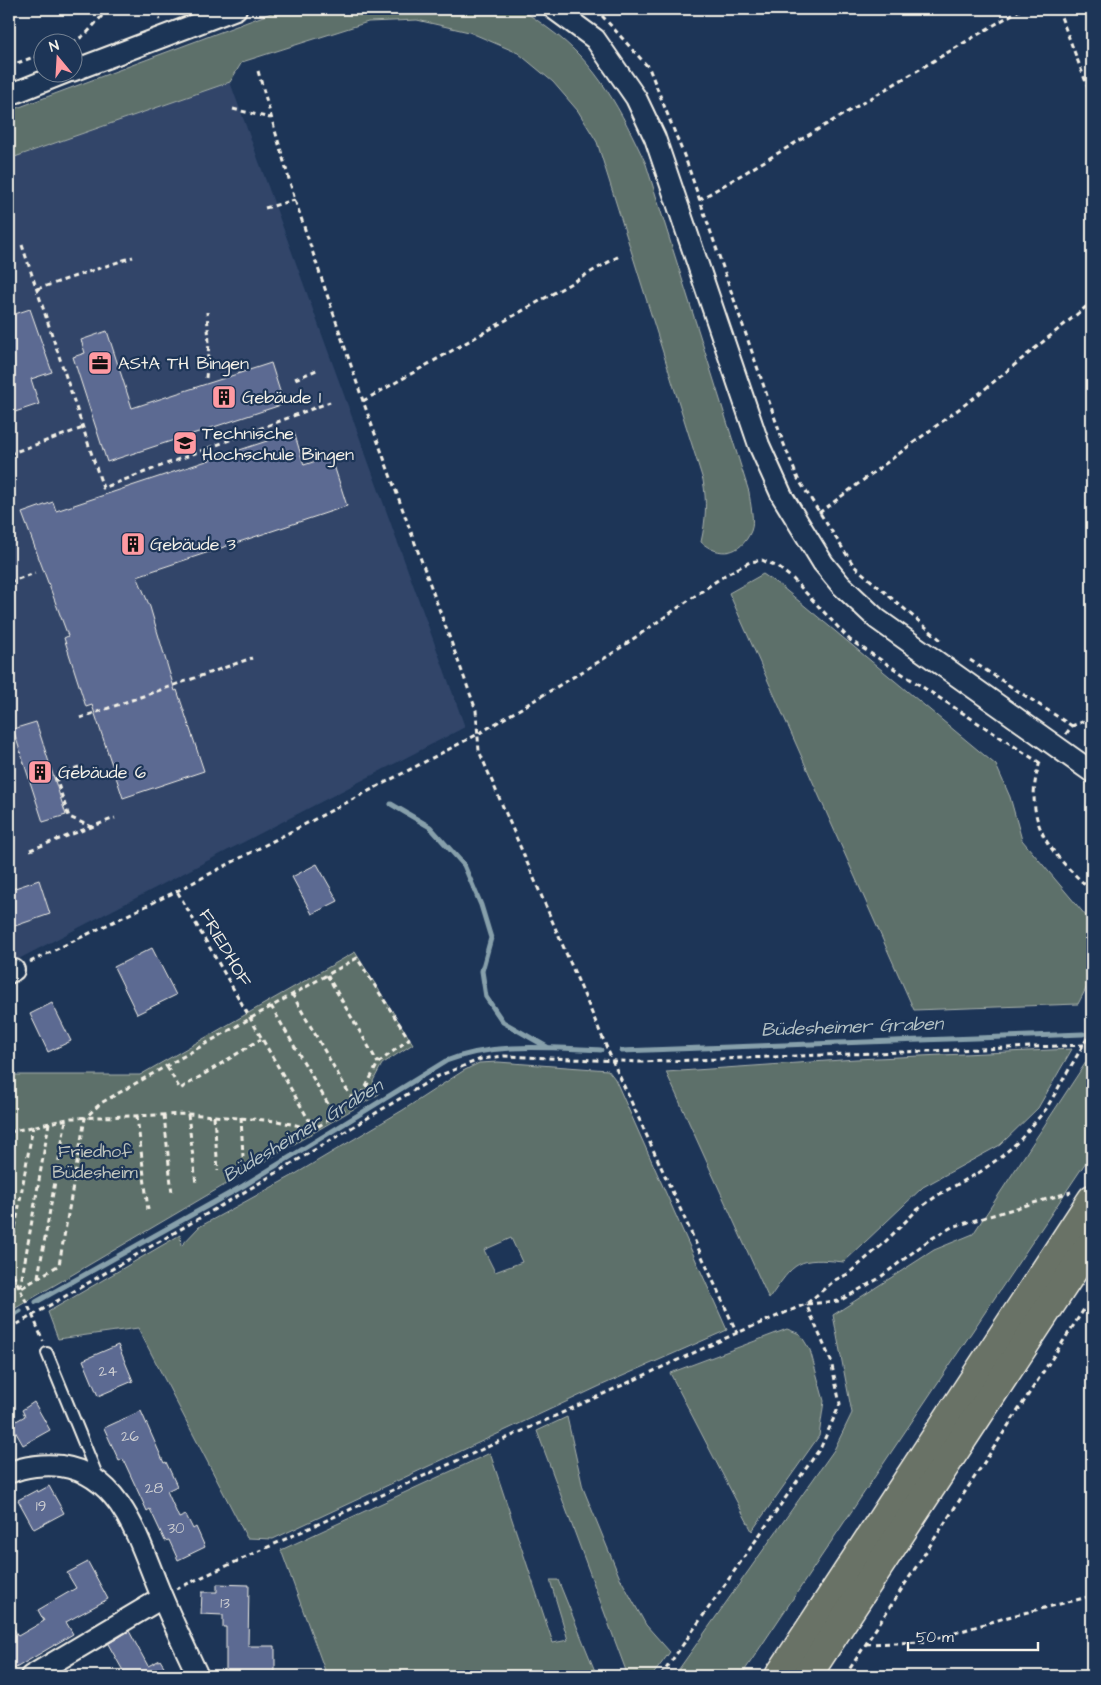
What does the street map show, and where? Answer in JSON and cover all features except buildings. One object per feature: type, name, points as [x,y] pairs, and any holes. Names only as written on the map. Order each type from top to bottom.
[{"type":"main road","points":[[779,1676],[1083,1195]]},
{"type":"main road","points":[[807,1676],[1092,1242]]},
{"type":"street","points":[[82,66],[236,9]]},
{"type":"street","points":[[554,9],[595,39],[636,98],[654,138],[759,445],[786,503],[823,564],[841,585],[877,619],[1092,772]]},
{"type":"street","points":[[9,95],[42,82]]},
{"type":"street","points":[[1056,745],[1092,766]]},
{"type":"street","points":[[9,1473],[49,1464],[75,1468],[99,1480],[117,1498],[136,1532],[162,1598],[198,1676]]},
{"type":"street","points":[[31,1676],[162,1598]]},
{"type":"lane","points":[[47,1353],[99,1480]]},
{"type":"path","points":[[82,37],[108,9]]},
{"type":"path","points":[[596,9],[649,68],[699,200],[783,442],[798,479],[854,566],[947,645]]},
{"type":"path","points":[[699,200],[1021,9]]},
{"type":"path","points":[[1058,9],[1092,98]]},
{"type":"path","points":[[9,66],[32,58]]},
{"type":"path","points":[[258,70],[270,118],[295,200],[363,401],[476,710],[479,751],[613,1062],[738,1333]]},
{"type":"path","points":[[233,109],[270,118]]},
{"type":"path","points":[[265,208],[295,200]]},
{"type":"path","points":[[22,245],[103,488],[330,402]]},
{"type":"path","points":[[363,401],[621,255]]},
{"type":"path","points":[[37,289],[133,257]]},
{"type":"path","points":[[819,513],[975,397],[1092,302]]},
{"type":"path","points":[[206,378],[209,343],[207,312]]},
{"type":"path","points":[[295,379],[319,369]]},
{"type":"path","points":[[9,454],[83,428]]},
{"type":"path","points":[[11,972],[177,891],[478,734],[610,656],[725,575],[750,562],[762,560],[773,563],[794,579],[850,640],[1040,763]]},
{"type":"path","points":[[9,582],[35,573]]},
{"type":"path","points":[[963,655],[1072,726]]},
{"type":"path","points":[[80,718],[252,658]]},
{"type":"path","points":[[1092,718],[1072,726],[1040,763],[1035,780],[1033,808],[1040,831],[1055,853],[1092,893]]},
{"type":"path","points":[[79,767],[55,775],[69,817],[92,827]]},
{"type":"path","points":[[30,850],[115,818]]},
{"type":"path","name":"FRIEDHOF","points":[[177,891],[314,1129]]},
{"type":"path","points":[[9,1137],[9,1131],[66,1120],[85,1118],[188,1114],[277,1121],[314,1129],[354,1103],[364,1092],[378,1063],[409,1040],[357,958],[102,1103],[85,1118],[59,1265],[20,1289]]},
{"type":"path","points":[[327,975],[378,1063]]},
{"type":"path","points":[[292,994],[354,1103]]},
{"type":"path","points":[[271,1006],[334,1116]]},
{"type":"path","points":[[162,1598],[176,1589],[738,1333],[806,1304],[869,1256],[918,1210],[938,1195],[980,1172],[1020,1140],[1046,1109],[1092,1030]]},
{"type":"path","points":[[167,1067],[180,1089],[261,1039]]},
{"type":"path","points":[[9,1329],[449,1070],[481,1059],[504,1056],[613,1062],[1085,1045]]},
{"type":"path","points":[[188,1114],[196,1184]]},
{"type":"path","points":[[164,1115],[172,1194]]},
{"type":"path","points":[[137,1116],[148,1210]]},
{"type":"path","points":[[214,1116],[218,1170]]},
{"type":"path","points":[[241,1117],[243,1158]]},
{"type":"path","points":[[38,1278],[66,1120]]},
{"type":"path","points":[[20,1289],[48,1123]]},
{"type":"path","points":[[33,1126],[9,1264],[32,1314],[47,1353]]},
{"type":"path","points":[[806,1304],[839,1301],[878,1279],[929,1240],[952,1227],[1083,1195]]},
{"type":"path","points":[[845,1676],[1092,1297]]},
{"type":"path","points":[[661,1676],[821,1446],[840,1404],[831,1361],[806,1304]]},
{"type":"path","points":[[866,1644],[925,1642],[1008,1617],[1092,1596]]},
{"type":"shaded area","name":"Technische Hochschule Bingen","points":[[230,82],[465,727],[9,964],[9,159]]},
{"type":"green space","points":[[282,9],[516,9],[541,23],[566,43],[595,73],[617,107],[646,164],[749,492],[752,527],[742,545],[729,552],[722,552],[708,547],[701,542],[705,511],[703,480],[597,142],[578,111],[553,82],[518,53],[469,32],[417,20],[368,22],[242,62],[230,82],[9,159],[9,111]]},
{"type":"green space","points":[[763,574],[782,587],[996,765],[1010,797],[1022,840],[1092,923],[1092,977],[1078,1004],[914,1010],[729,593]]},
{"type":"green space","name":"Friedhof Büdesheim","points":[[355,952],[413,1044],[382,1064],[373,1081],[379,1094],[9,1312],[9,1075],[140,1075]]},
{"type":"green space","points":[[1072,1049],[1038,1108],[1000,1145],[923,1187],[844,1262],[816,1260],[799,1264],[785,1276],[769,1299],[666,1072],[856,1059]]},
{"type":"green space","points":[[1092,1053],[1092,1153],[741,1676],[674,1676],[834,1450],[852,1413],[833,1315],[934,1250],[973,1234]]},
{"type":"green space","points":[[498,1062],[608,1070],[615,1079],[727,1330],[600,1386],[273,1539],[247,1538],[138,1328],[58,1339],[48,1312],[180,1235],[181,1246],[199,1227],[292,1176],[479,1063]],"holes":[[[511,1238],[522,1262],[495,1272],[484,1250]]]},
{"type":"green space","points":[[787,1329],[800,1334],[810,1350],[824,1401],[819,1436],[752,1531],[670,1373]]},
{"type":"green space","points":[[567,1417],[583,1488],[619,1576],[646,1625],[670,1652],[652,1676],[628,1676],[537,1431]]},
{"type":"green space","points":[[490,1453],[553,1643],[568,1640],[550,1580],[558,1580],[597,1676],[327,1676],[281,1550]]},
{"type":"waterway","points":[[391,804],[430,827],[464,865],[481,905],[491,938],[482,971],[486,997],[503,1022],[547,1047]]},
{"type":"waterway","name":"Büdesheimer Graben","points":[[621,1051],[1083,1034]]},
{"type":"waterway","name":"Büdesheimer Graben","points":[[36,1302],[243,1186],[446,1061],[464,1055],[503,1049],[601,1050]]},
{"type":"waterway","name":"Büdesheimer Graben","points":[[9,1318],[20,1311]]},
{"type":"place","name":"AStA TH Bingen","points":[[100,363]]},
{"type":"place","name":"Gebäude 1","points":[[224,397]]},
{"type":"place","name":"Technische Hochschule Bingen","points":[[185,443]]},
{"type":"place","name":"Gebäude 3","points":[[133,544]]},
{"type":"place","name":"Gebäude 6","points":[[40,772]]}]
